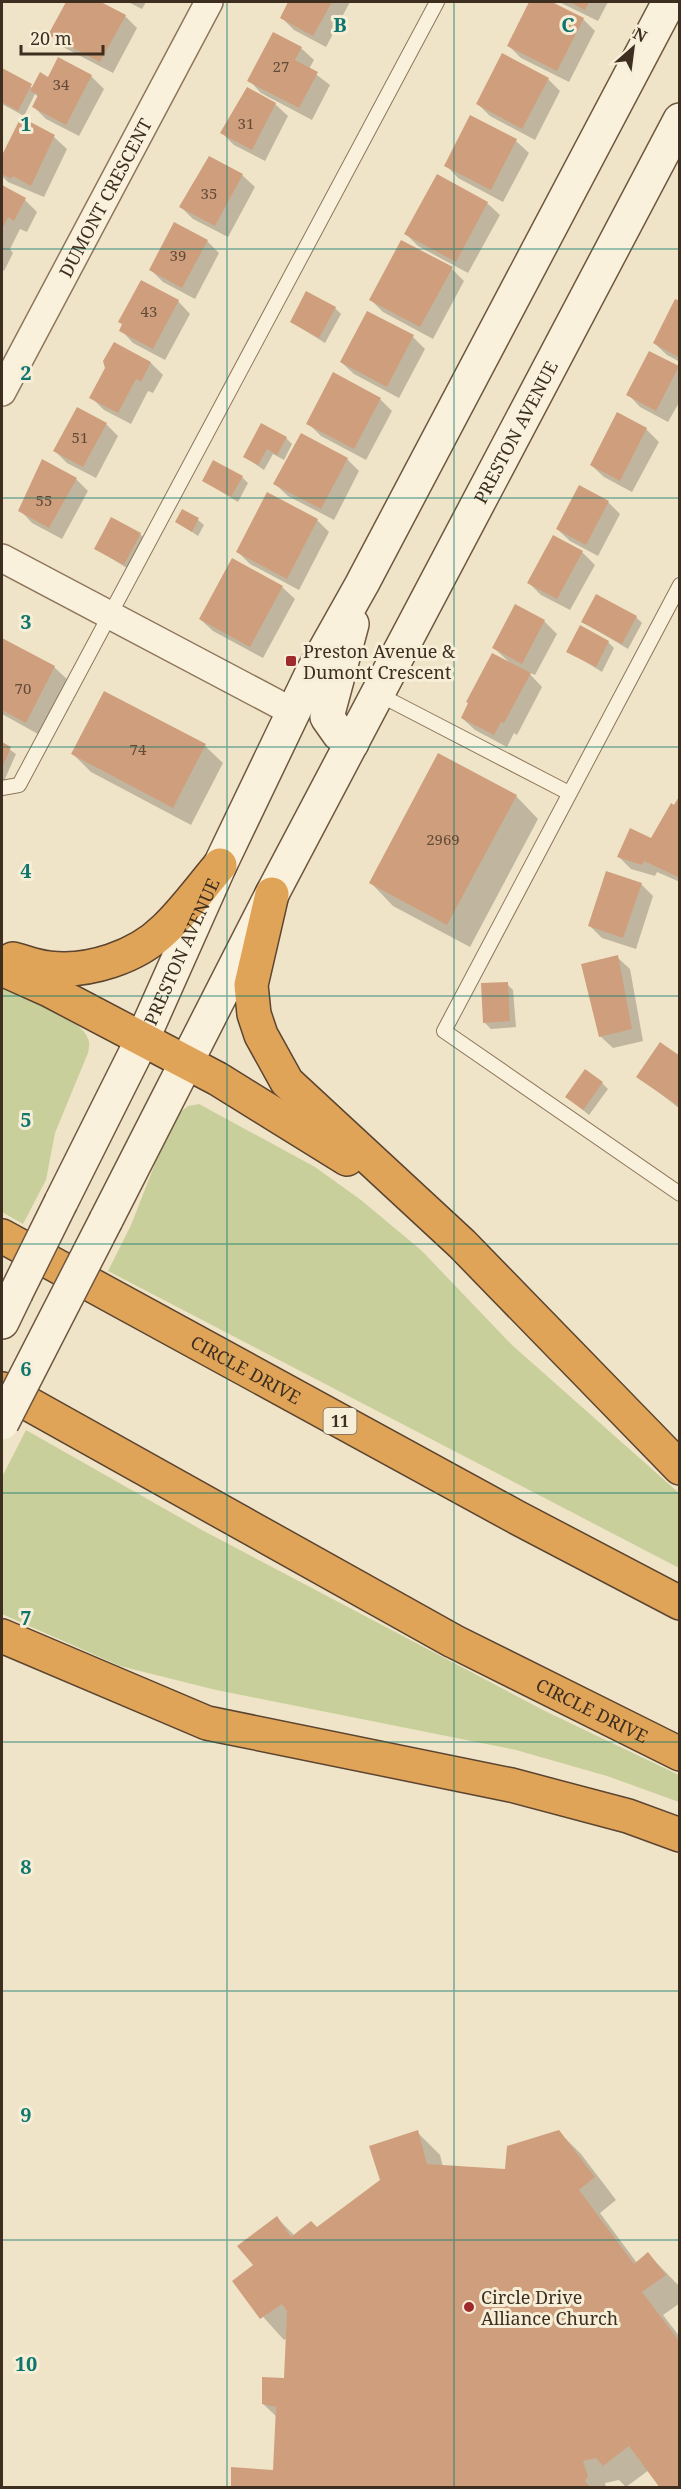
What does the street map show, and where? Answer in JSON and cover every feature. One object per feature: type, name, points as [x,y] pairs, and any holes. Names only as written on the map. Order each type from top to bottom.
[{"type":"highway","points":[[2,957],[49,968],[81,968],[116,959],[142,946],[164,930],[220,865]]},
{"type":"highway","points":[[272,894],[251,985],[254,1014],[261,1035],[287,1082],[462,1244],[680,1468]]},
{"type":"highway","points":[[2,969],[49,990],[264,1106],[334,1149],[462,1244]]},
{"type":"highway","name":"CIRCLE DRIVE","points":[[2,1236],[516,1517],[680,1603]]},
{"type":"highway","name":"CIRCLE DRIVE","points":[[2,1389],[453,1641],[680,1754]]},
{"type":"highway","points":[[10,1644],[207,1722],[511,1785],[628,1816],[680,1835]]},
{"type":"main road","name":"PRESTON AVENUE","points":[[2,1322],[142,1040],[220,865],[295,713],[312,673],[362,584],[669,2]]},
{"type":"main road","name":"PRESTON AVENUE","points":[[2,1423],[272,894],[680,120]]},
{"type":"main road","name":"PRESTON AVENUE","points":[[352,743],[339,734],[327,717],[362,584]]},
{"type":"street","name":"DUMONT CRESCENT","points":[[2,392],[209,2]]},
{"type":"street","points":[[2,558],[295,713]]},
{"type":"lane","points":[[2,788],[19,785],[111,617],[437,2]]},
{"type":"lane","points":[[680,585],[444,1031],[680,1194]]},
{"type":"lane","points":[[378,694],[569,794]]},
{"type":"green space","points":[[2,985],[63,1015],[75,1023],[89,1040],[88,1053],[55,1133],[46,1180],[23,1224],[2,1212]]},
{"type":"green space","points":[[199,1104],[315,1167],[361,1200],[421,1250],[512,1345],[679,1493],[679,1568],[108,1271],[131,1225],[173,1118],[188,1106]]},
{"type":"green space","points":[[26,1430],[202,1530],[545,1711],[679,1775],[679,1802],[607,1776],[516,1750],[216,1690],[120,1666],[2,1614],[2,1477]]},
{"type":"building","points":[[66,2],[101,2],[126,15],[100,62],[48,35]]},
{"type":"building","points":[[288,2],[332,2],[313,36],[280,18]]},
{"type":"building","points":[[529,2],[552,2],[584,18],[557,71],[507,46]]},
{"type":"building","points":[[569,2],[589,2],[585,10]]},
{"type":"building","points":[[273,32],[302,47],[295,60],[318,72],[299,108],[247,81]]},
{"type":"building","points":[[502,53],[549,78],[522,129],[476,104]]},
{"type":"building","points":[[58,57],[92,75],[66,125],[32,107],[38,95],[30,91],[40,72],[48,77]]},
{"type":"building","points":[[2,68],[32,84],[18,111],[2,102]]},
{"type":"building","points":[[247,87],[276,103],[252,150],[220,133]]},
{"type":"building","points":[[470,115],[517,139],[491,190],[444,166]]},
{"type":"building","points":[[21,117],[55,135],[31,186],[13,176],[11,179],[2,174],[2,155]]},
{"type":"building","points":[[209,156],[243,174],[215,226],[179,207]]},
{"type":"building","points":[[437,174],[488,202],[456,262],[404,234]]},
{"type":"building","points":[[2,185],[26,198],[14,221],[8,217],[2,229]]},
{"type":"building","points":[[174,222],[208,240],[182,288],[149,270]]},
{"type":"building","points":[[401,240],[453,267],[420,327],[369,300]]},
{"type":"building","points":[[141,280],[179,300],[153,349],[119,331],[122,324],[118,322]]},
{"type":"building","points":[[306,291],[336,307],[319,338],[290,322]]},
{"type":"building","points":[[675,299],[680,301],[680,358],[653,343]]},
{"type":"building","points":[[367,311],[414,335],[387,387],[340,362]]},
{"type":"building","points":[[114,342],[151,362],[141,382],[136,379],[118,413],[89,398],[105,368],[103,361]]},
{"type":"building","points":[[649,351],[679,366],[656,411],[626,395]]},
{"type":"building","points":[[333,372],[381,398],[354,449],[306,424]]},
{"type":"building","points":[[77,407],[107,423],[83,467],[53,451]]},
{"type":"building","points":[[617,412],[647,428],[620,481],[590,465]]},
{"type":"building","points":[[261,423],[287,437],[277,455],[267,449],[258,465],[243,457]]},
{"type":"building","points":[[301,433],[348,458],[321,509],[273,484]]},
{"type":"building","points":[[42,459],[77,478],[49,528],[18,511]]},
{"type":"building","points":[[213,460],[243,476],[231,497],[202,481]]},
{"type":"building","points":[[579,485],[609,501],[586,545],[556,529]]},
{"type":"building","points":[[267,492],[318,519],[287,579],[236,552]]},
{"type":"building","points":[[182,509],[199,518],[192,532],[175,522]]},
{"type":"building","points":[[111,517],[141,533],[124,565],[94,549]]},
{"type":"building","points":[[553,535],[583,551],[557,599],[527,583]]},
{"type":"building","points":[[232,558],[283,586],[250,647],[199,619]]},
{"type":"building","points":[[596,594],[637,616],[622,644],[581,622]]},
{"type":"building","points":[[515,604],[545,620],[522,664],[492,648]]},
{"type":"building","points":[[580,625],[609,641],[596,667],[566,652]]},
{"type":"building","points":[[2,638],[55,666],[26,723],[2,710]]},
{"type":"building","points":[[492,653],[531,673],[504,723],[501,722],[494,735],[461,718],[468,703],[466,702]]},
{"type":"building","points":[[104,691],[206,744],[173,808],[71,754]]},
{"type":"building","points":[[2,742],[11,747],[2,769]]},
{"type":"building","points":[[438,753],[517,795],[447,925],[369,883]]},
{"type":"building","points":[[680,795],[678,877],[644,861],[642,865],[617,857],[630,828],[651,838],[671,803],[674,805]]},
{"type":"building","points":[[606,871],[642,883],[623,938],[588,926]]},
{"type":"building","points":[[618,955],[632,1029],[599,1037],[581,964]]},
{"type":"building","points":[[508,982],[510,1021],[483,1023],[481,983]]},
{"type":"building","points":[[660,1042],[680,1056],[680,1107],[636,1077]]},
{"type":"building","points":[[585,1069],[603,1082],[583,1110],[565,1097]]},
{"type":"building","name":"Circle Drive Alliance Church","points":[[418,2130],[427,2164],[505,2169],[507,2146],[559,2130],[595,2177],[579,2190],[634,2264],[648,2252],[666,2275],[642,2292],[680,2342],[680,2484],[675,2488],[660,2488],[629,2446],[603,2466],[596,2458],[583,2461],[588,2476],[585,2481],[591,2488],[231,2488],[231,2467],[273,2470],[276,2407],[262,2404],[262,2377],[284,2378],[287,2311],[282,2304],[260,2319],[232,2281],[253,2265],[237,2246],[277,2216],[291,2237],[311,2221],[317,2227],[380,2180],[369,2146]]},
{"type":"place","name":"Preston Avenue & Dumont Crescent","points":[[291,661]]},
{"type":"place","name":"Circle Drive Alliance Church","points":[[469,2307]]}]
